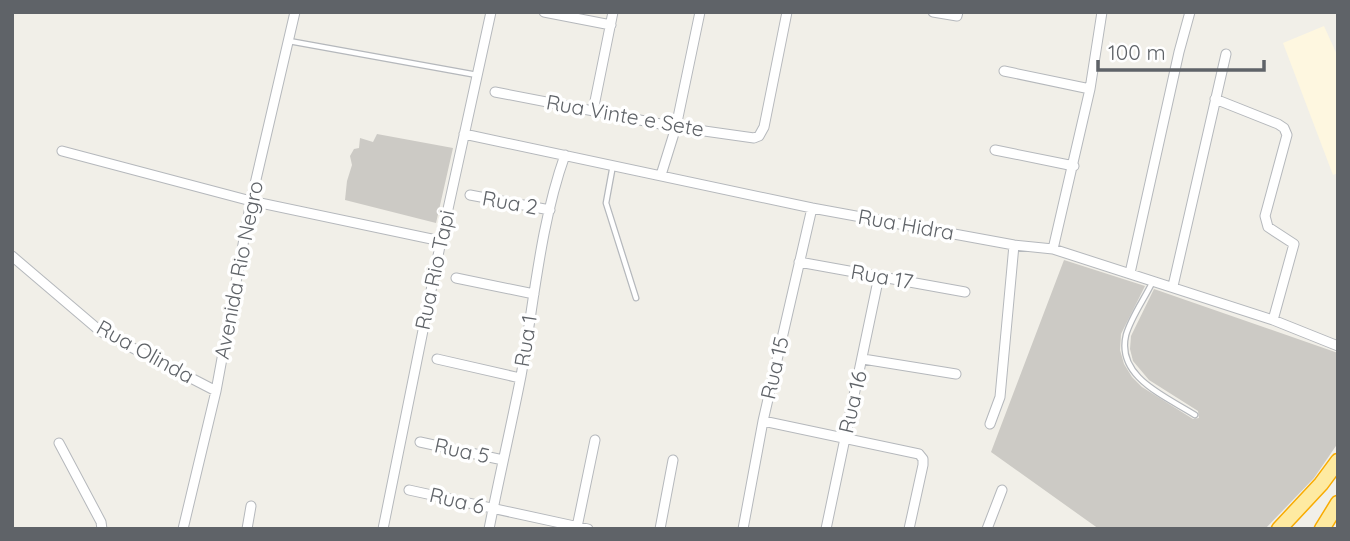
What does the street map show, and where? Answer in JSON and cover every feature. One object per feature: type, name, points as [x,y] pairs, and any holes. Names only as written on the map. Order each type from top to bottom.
[{"type":"highway","points":[[1281,528],[1338,461]]},
{"type":"highway","points":[[1322,529],[1338,503]]},
{"type":"street","name":"Avenida Rio Negro","points":[[183,529],[216,391],[251,201],[295,12]]},
{"type":"street","name":"Rua Rio Tapi","points":[[383,529],[441,241],[491,12]]},
{"type":"street","points":[[544,12],[611,25]]},
{"type":"street","points":[[593,111],[613,12]]},
{"type":"street","points":[[661,175],[676,127],[700,12]]},
{"type":"street","name":"Rua Vinte e Sete","points":[[495,92],[676,127],[754,138],[759,136],[764,127],[787,12]]},
{"type":"street","points":[[933,12],[958,14]]},
{"type":"street","points":[[1053,249],[1090,89],[1102,13],[1091,12]]},
{"type":"street","points":[[1130,273],[1190,12]]},
{"type":"street","points":[[1173,286],[1226,54]]},
{"type":"street","points":[[1004,71],[1090,89]]},
{"type":"street","points":[[1215,99],[1278,124],[1284,128],[1287,135],[1265,216],[1268,227],[1293,243],[1294,248],[1273,320]]},
{"type":"street","name":"Rua Hidra","points":[[464,134],[812,208],[1053,249],[1273,320],[1338,346]]},
{"type":"street","points":[[995,150],[1074,166]]},
{"type":"street","points":[[62,151],[251,201],[441,241]]},
{"type":"street","name":"Rua 1","points":[[489,529],[550,210],[565,155]]},
{"type":"street","name":"Rua 2","points":[[470,195],[550,210]]},
{"type":"street","name":"Rua 15","points":[[743,529],[763,421],[812,208]]},
{"type":"street","points":[[990,424],[1000,397],[1014,244]]},
{"type":"street","name":"Rua Olinda","points":[[12,256],[100,331],[216,391]]},
{"type":"street","name":"Rua 17","points":[[799,262],[965,292]]},
{"type":"street","name":"Rua 16","points":[[827,529],[879,276]]},
{"type":"street","points":[[457,278],[534,294]]},
{"type":"street","points":[[437,359],[520,378]]},
{"type":"street","points":[[863,359],[956,374]]},
{"type":"street","points":[[763,421],[919,454],[923,458],[909,529]]},
{"type":"street","points":[[577,527],[595,440]]},
{"type":"street","name":"Rua 5","points":[[420,442],[503,460]]},
{"type":"street","points":[[59,443],[101,522],[102,529]]},
{"type":"street","points":[[660,529],[673,460]]},
{"type":"street","name":"Rua 6","points":[[409,490],[588,529]]},
{"type":"street","points":[[987,529],[1002,491]]},
{"type":"street","points":[[247,529],[251,506]]},
{"type":"lane","points":[[289,41],[479,75]]},
{"type":"lane","points":[[613,164],[606,203],[636,298]]},
{"type":"lane","points":[[1153,280],[1126,334],[1125,358],[1137,377],[1195,415]]},
{"type":"shaded area","points":[[1324,26],[1338,57],[1338,173],[1333,175],[1283,43]]},
{"type":"building","points":[[377,134],[453,148],[436,223],[345,200],[352,165],[350,156],[354,149],[359,148],[360,138],[373,142]]},
{"type":"building","points":[[1064,260],[1145,286],[1121,334],[1120,350],[1124,364],[1142,387],[1193,419],[1199,418],[1198,411],[1149,380],[1133,361],[1131,336],[1154,289],[1338,353],[1338,443],[1314,478],[1265,529],[1099,529],[991,452]]}]
